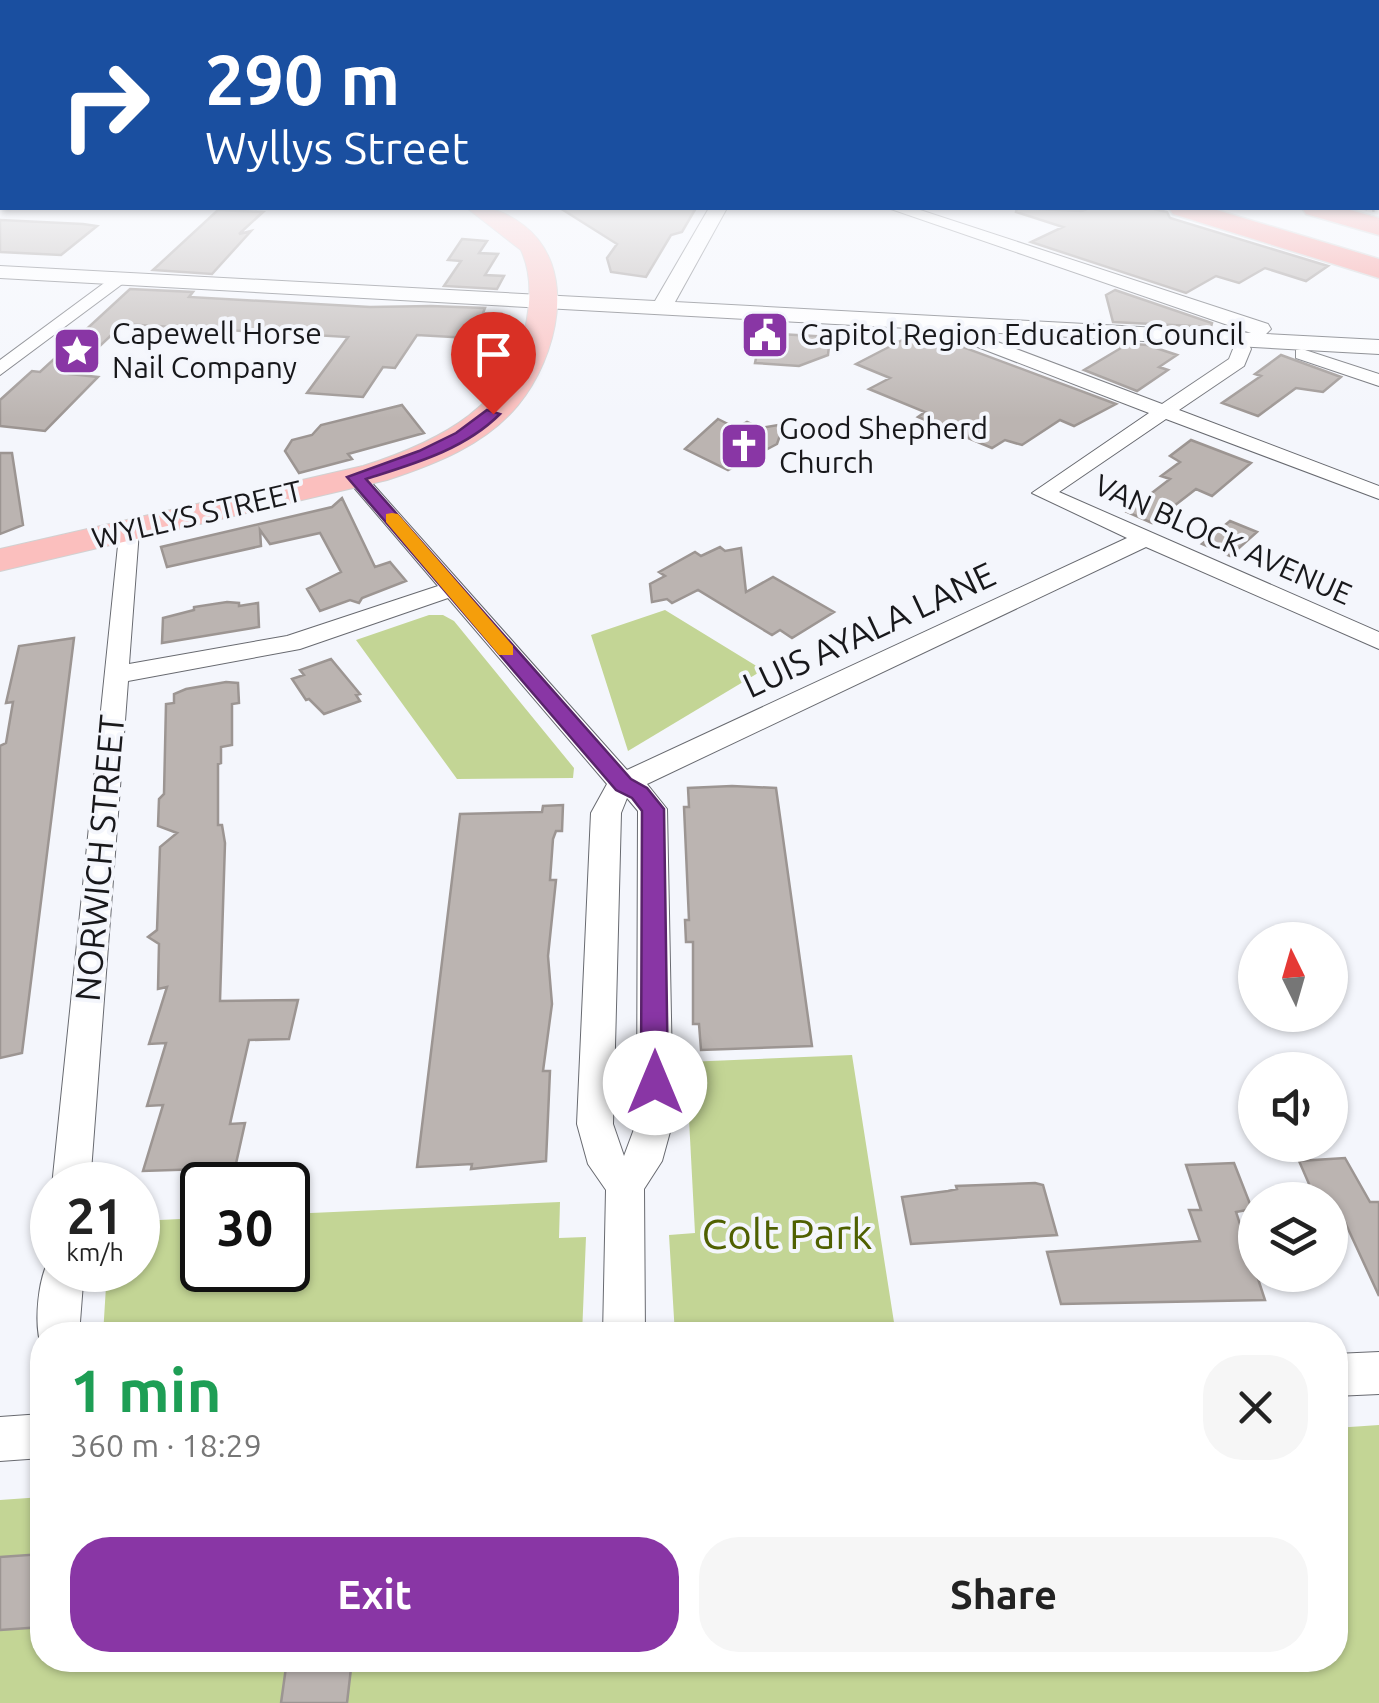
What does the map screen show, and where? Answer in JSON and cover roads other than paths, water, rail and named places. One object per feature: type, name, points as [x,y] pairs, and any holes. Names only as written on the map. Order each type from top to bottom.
[{"type":"highway","points":[[1351,260],[1379,269]]},
{"type":"main road","name":"WYLLYS STREET","points":[[0,560],[356,477],[442,446],[480,425],[507,400],[532,360],[543,302],[544,276],[540,260]]},
{"type":"street","points":[[661,308],[688,260]]},
{"type":"street","points":[[1055,260],[1256,327],[1293,348],[1379,380]]},
{"type":"street","points":[[0,272],[1238,340],[1293,348],[1379,347]]},
{"type":"street","points":[[0,369],[121,279]]},
{"type":"street","points":[[952,324],[981,342],[1379,493]]},
{"type":"street","points":[[1163,411],[1237,362],[1242,349],[1238,340]]},
{"type":"street","name":"VAN BLOCK AVENUE","points":[[1163,411],[1043,493],[1379,641]]},
{"type":"street","points":[[356,477],[623,784],[648,801],[655,820],[655,1121],[643,1161],[625,1184],[624,1322]]},
{"type":"street","name":"NORWICH STREET","points":[[73,1162],[128,531]]},
{"type":"street","name":"LUIS AYALA LANE","points":[[623,784],[1144,539]]},
{"type":"street","points":[[116,675],[278,646],[452,588]]},
{"type":"street","points":[[623,784],[610,799],[606,813],[595,1124],[607,1164],[625,1184]]},
{"type":"street","points":[[59,1322],[62,1292]]},
{"type":"street","points":[[1348,1374],[1379,1373]]},
{"type":"street","points":[[0,1439],[30,1437]]},
{"type":"place","name":"Capitol Region Education Council","points":[[765,335]]},
{"type":"place","name":"Capewell Horse Nail Company","points":[[77,351]]},
{"type":"place","name":"Good Shepherd Church","points":[[744,446]]},
{"type":"park label","name":"Colt Park","points":[[787,1234]]}]
